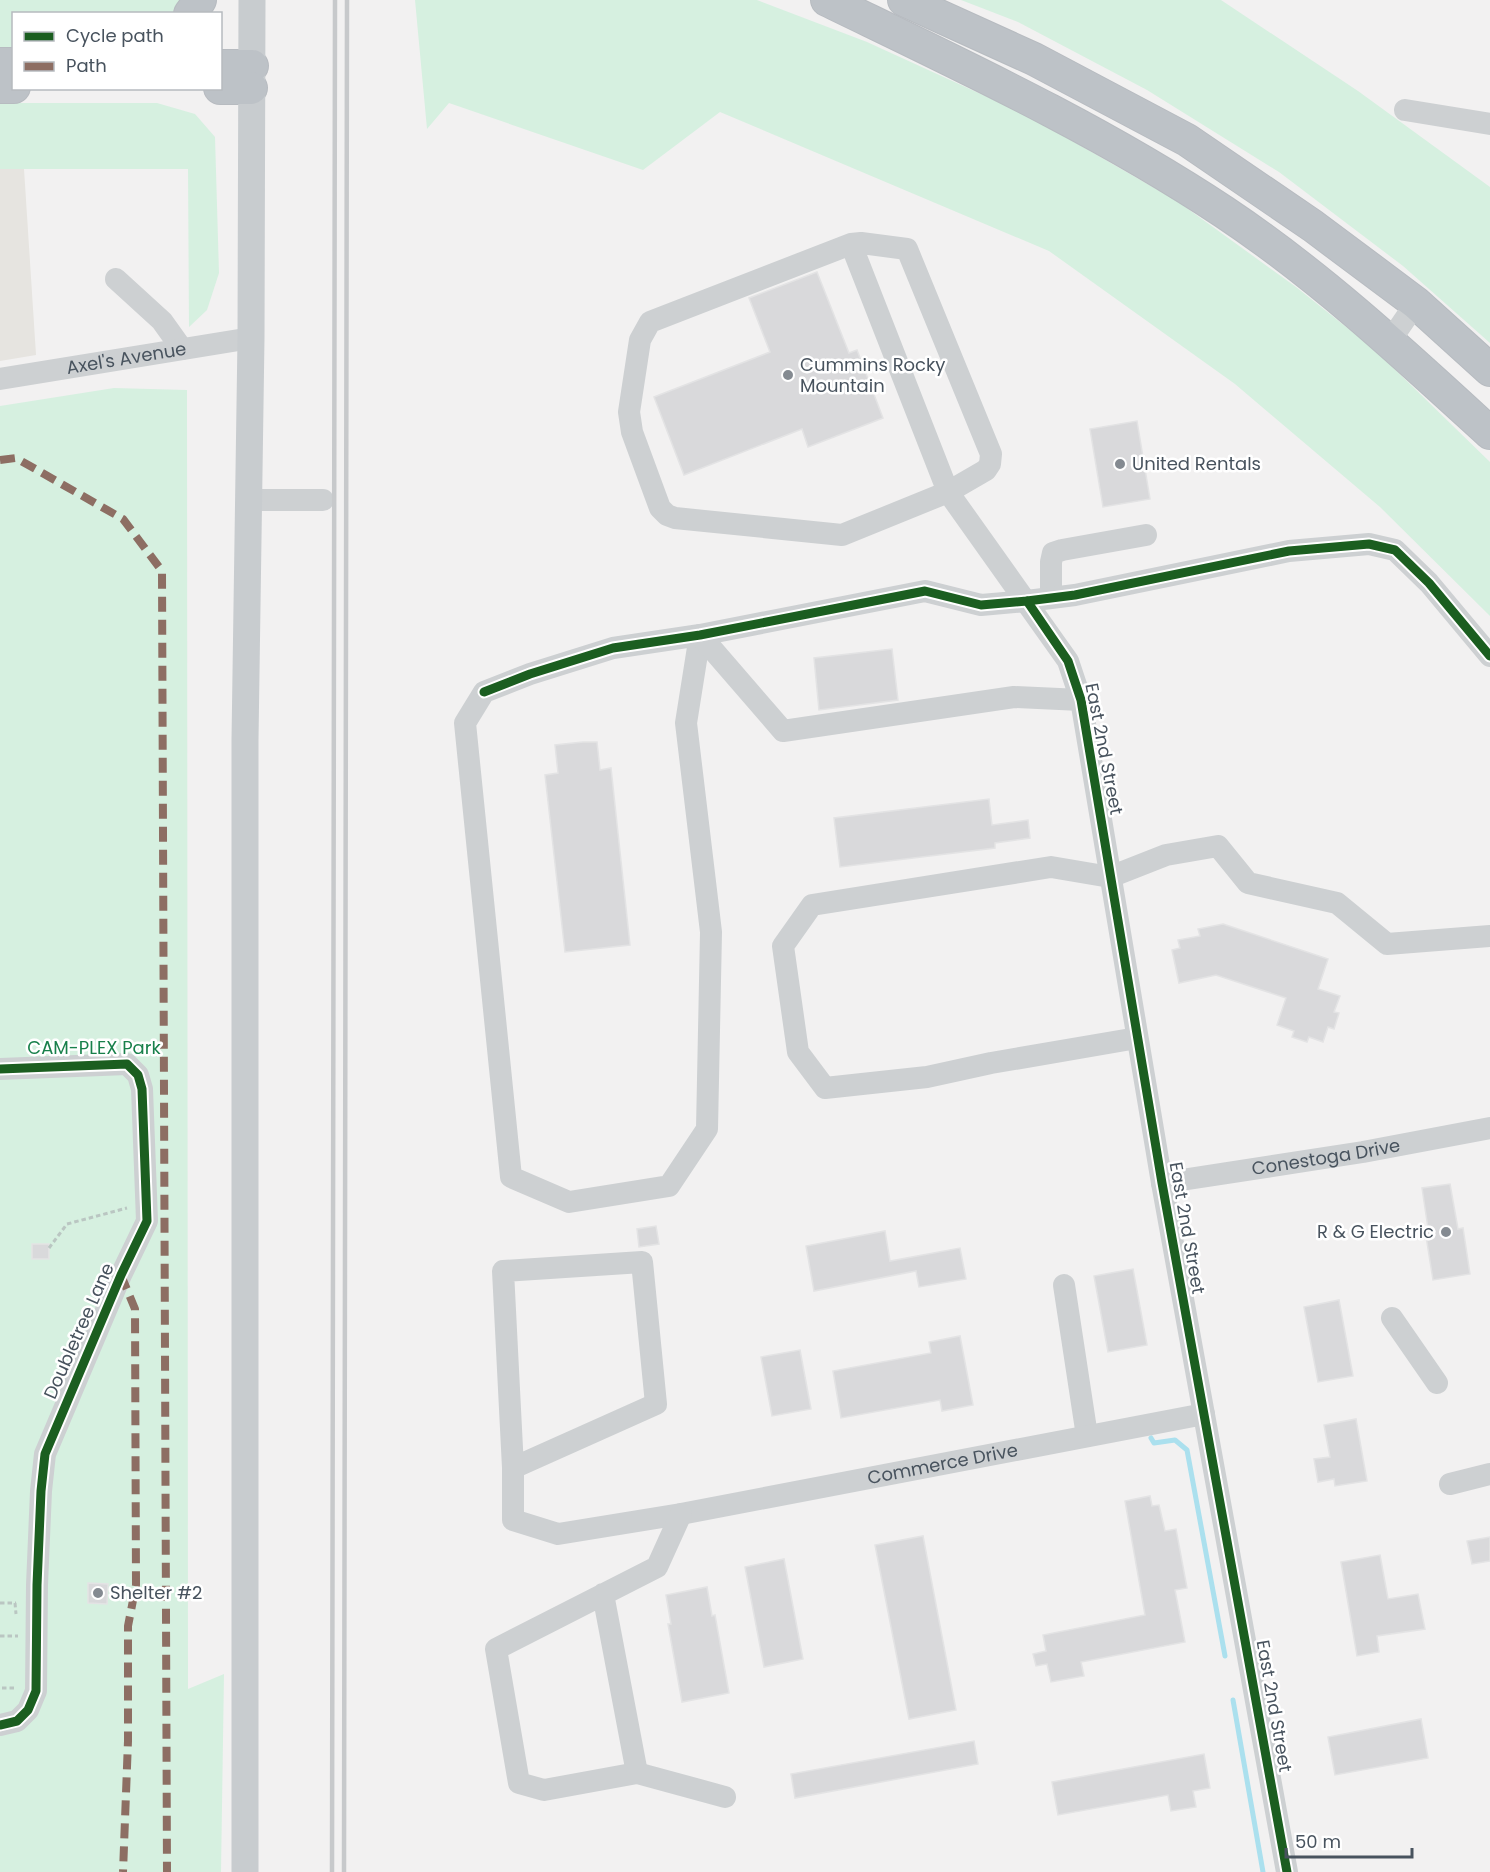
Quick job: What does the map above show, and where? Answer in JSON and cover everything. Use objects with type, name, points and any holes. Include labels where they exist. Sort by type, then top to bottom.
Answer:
[{"type":"highway","points":[[828,0],[1025,96],[1128,152],[1225,213],[1301,268],[1390,341],[1490,433]]},
{"type":"highway","points":[[904,0],[1034,59],[1186,140],[1313,225],[1416,303],[1490,370]]},
{"type":"highway","points":[[222,67],[252,77]]},
{"type":"highway","points":[[222,87],[252,77]]},
{"type":"main road","points":[[245,1872],[245,740],[252,0]]},
{"type":"street","points":[[1405,110],[1490,124]]},
{"type":"street","points":[[861,243],[907,249],[991,454],[990,464],[986,470],[948,492],[842,535],[675,518],[667,515],[660,508],[632,432],[629,412],[640,340],[650,322],[851,244],[861,243]]},
{"type":"street","name":"East 2nd Street","points":[[851,244],[948,492],[1068,661],[1081,700],[1162,1183],[1287,1872]]},
{"type":"street","points":[[116,279],[162,321],[182,349]]},
{"type":"street","points":[[1390,341],[1416,303]]},
{"type":"street","name":"Axel's Avenue","points":[[0,379],[250,338]]},
{"type":"street","points":[[248,500],[323,500]]},
{"type":"street","points":[[1052,597],[1053,553],[1146,535]]},
{"type":"street","points":[[700,635],[686,723],[711,932],[707,1129],[669,1186],[569,1202],[511,1177],[465,723],[484,692],[530,674],[613,648],[700,635],[925,591],[981,605],[1075,596],[1289,551],[1369,544],[1395,550],[1430,583],[1490,656]]},
{"type":"street","points":[[700,635],[783,731],[1014,697],[1081,700]]},
{"type":"street","points":[[1137,1038],[991,1063],[927,1077],[825,1088],[798,1052],[783,946],[812,905],[1052,867],[1110,877],[1166,855],[1218,846],[1248,883],[1337,903],[1387,944],[1490,936]]},
{"type":"street","name":"Doubletree Lane","points":[[0,1069],[127,1064],[138,1075],[142,1089],[147,1221],[121,1275],[45,1454],[37,1585],[36,1691],[28,1710],[17,1721],[0,1725]]},
{"type":"street","name":"Conestoga Drive","points":[[1162,1183],[1363,1152],[1490,1128]]},
{"type":"street","points":[[642,1262],[656,1404],[513,1468],[503,1271],[642,1262]]},
{"type":"street","points":[[1064,1285],[1087,1436]]},
{"type":"street","points":[[1392,1318],[1437,1383]]},
{"type":"street","name":"Commerce Drive","points":[[513,1468],[513,1520],[558,1534],[681,1514],[1204,1414]]},
{"type":"street","points":[[1449,1484],[1490,1474]]},
{"type":"street","points":[[681,1514],[657,1567],[496,1649],[519,1783],[544,1790],[637,1773],[725,1797]]},
{"type":"street","points":[[603,1594],[637,1773]]},
{"type":"path","points":[[49,1248],[68,1224],[146,1202]]},
{"type":"path","points":[[0,1636],[18,1636]]},
{"type":"shaded area","points":[[0,169],[24,169],[36,355],[0,361]]},
{"type":"green space","points":[[0,0],[187,0],[175,12],[12,12],[12,50],[0,50]]},
{"type":"green space","points":[[415,0],[757,0],[867,42],[1029,116],[1177,201],[1296,287],[1375,350],[1490,462],[1490,616],[1380,507],[1235,384],[1049,251],[720,112],[643,170],[449,103],[427,129]]},
{"type":"green space","points":[[961,0],[1221,0],[1358,91],[1490,187],[1490,343],[1403,266],[1279,172],[1147,90],[1018,22]]},
{"type":"green space","points":[[0,103],[157,103],[195,114],[215,137],[219,273],[207,310],[189,327],[188,169],[0,169]]},
{"type":"green space","name":"CAM-PLEX Park","points":[[114,388],[187,390],[188,1689],[224,1674],[221,1872],[0,1872],[0,406]]},
{"type":"building","name":"Cummins Rocky Mountain","points":[[817,272],[849,353],[857,350],[883,418],[808,447],[802,429],[684,475],[654,397],[770,352],[749,298]]},
{"type":"building","name":"United Rentals","points":[[1137,421],[1150,499],[1103,507],[1090,429]]},
{"type":"building","points":[[892,649],[898,700],[819,710],[814,658]]},
{"type":"building","points":[[597,742],[600,770],[611,768],[630,945],[565,952],[545,775],[558,773],[555,745]]},
{"type":"building","points":[[989,799],[992,825],[1028,820],[1030,838],[995,843],[995,848],[840,867],[834,818]]},
{"type":"building","points":[[1223,924],[1328,959],[1318,989],[1340,996],[1334,1012],[1339,1013],[1334,1029],[1328,1027],[1323,1042],[1309,1037],[1307,1042],[1292,1037],[1294,1031],[1277,1025],[1286,998],[1216,975],[1179,983],[1172,950],[1180,948],[1178,940],[1200,936],[1198,929]]},
{"type":"building","name":"R & G Electric","points":[[1450,1184],[1458,1229],[1463,1228],[1470,1274],[1433,1280],[1422,1188]]},
{"type":"building","points":[[656,1226],[659,1244],[639,1247],[637,1229]]},
{"type":"building","points":[[885,1231],[890,1261],[960,1248],[966,1279],[919,1287],[916,1271],[814,1291],[806,1246]]},
{"type":"building","points":[[32,1244],[49,1244],[49,1259],[32,1259]]},
{"type":"building","points":[[1133,1269],[1147,1345],[1108,1352],[1094,1276]]},
{"type":"building","points":[[1339,1300],[1353,1376],[1318,1382],[1304,1307]]},
{"type":"building","points":[[960,1336],[973,1405],[942,1411],[940,1400],[841,1418],[833,1371],[931,1353],[929,1342]]},
{"type":"building","points":[[800,1350],[811,1409],[772,1416],[761,1357]]},
{"type":"building","points":[[1356,1419],[1367,1481],[1335,1486],[1334,1479],[1318,1482],[1314,1459],[1330,1457],[1324,1425]]},
{"type":"building","points":[[1150,1496],[1152,1506],[1159,1505],[1165,1531],[1176,1529],[1187,1588],[1175,1590],[1185,1642],[1081,1662],[1084,1676],[1051,1682],[1047,1664],[1036,1666],[1033,1654],[1046,1651],[1043,1635],[1145,1615],[1125,1501]]},
{"type":"building","points":[[923,1536],[956,1710],[909,1719],[875,1545]]},
{"type":"building","points":[[1490,1537],[1490,1561],[1472,1564],[1467,1541]]},
{"type":"building","points":[[1380,1555],[1388,1599],[1418,1594],[1425,1629],[1377,1636],[1379,1652],[1357,1656],[1341,1562]]},
{"type":"building","points":[[784,1559],[803,1659],[764,1667],[745,1567]]},
{"type":"building","name":"Shelter #2","points":[[88,1583],[108,1584],[107,1604],[88,1603]]},
{"type":"building","points":[[707,1587],[712,1616],[715,1615],[729,1693],[682,1702],[668,1624],[671,1624],[666,1595]]},
{"type":"building","points":[[1421,1719],[1428,1758],[1335,1775],[1328,1737]]},
{"type":"building","points":[[974,1741],[978,1764],[795,1798],[791,1774]]},
{"type":"building","points":[[1204,1754],[1210,1788],[1193,1791],[1196,1807],[1171,1811],[1168,1795],[1058,1815],[1052,1782]]},
{"type":"waterway","points":[[1151,1438],[1154,1443],[1175,1440],[1187,1450],[1225,1656]]},
{"type":"waterway","points":[[1233,1700],[1263,1872]]},
{"type":"railway","points":[[332,1872],[335,0]]},
{"type":"railway","points":[[344,1872],[347,0]]},
{"type":"marked path","points":[[0,460],[16,458],[123,519],[162,571],[167,1872]]},
{"type":"marked path","points":[[121,1275],[135,1309],[136,1585],[128,1626],[128,1741],[123,1872]]},
{"type":"cycle path","points":[[484,692],[530,674],[613,648],[700,635],[925,591],[981,605],[1027,601],[1075,595],[1289,551],[1369,544],[1395,550],[1429,583],[1490,656]]},
{"type":"cycle path","points":[[1027,601],[1068,661],[1081,700],[1162,1183],[1287,1872]]},
{"type":"cycle path","points":[[0,1069],[127,1064],[138,1075],[142,1089],[147,1221],[121,1275],[45,1454],[37,1585],[36,1691],[28,1710],[17,1721],[0,1725]]},
{"type":"place","name":"Cummins Rocky Mountain","points":[[788,375]]},
{"type":"place","name":"United Rentals","points":[[1120,464]]},
{"type":"place","name":"R & G Electric","points":[[1446,1232]]},
{"type":"place","name":"Shelter #2","points":[[98,1593]]}]
